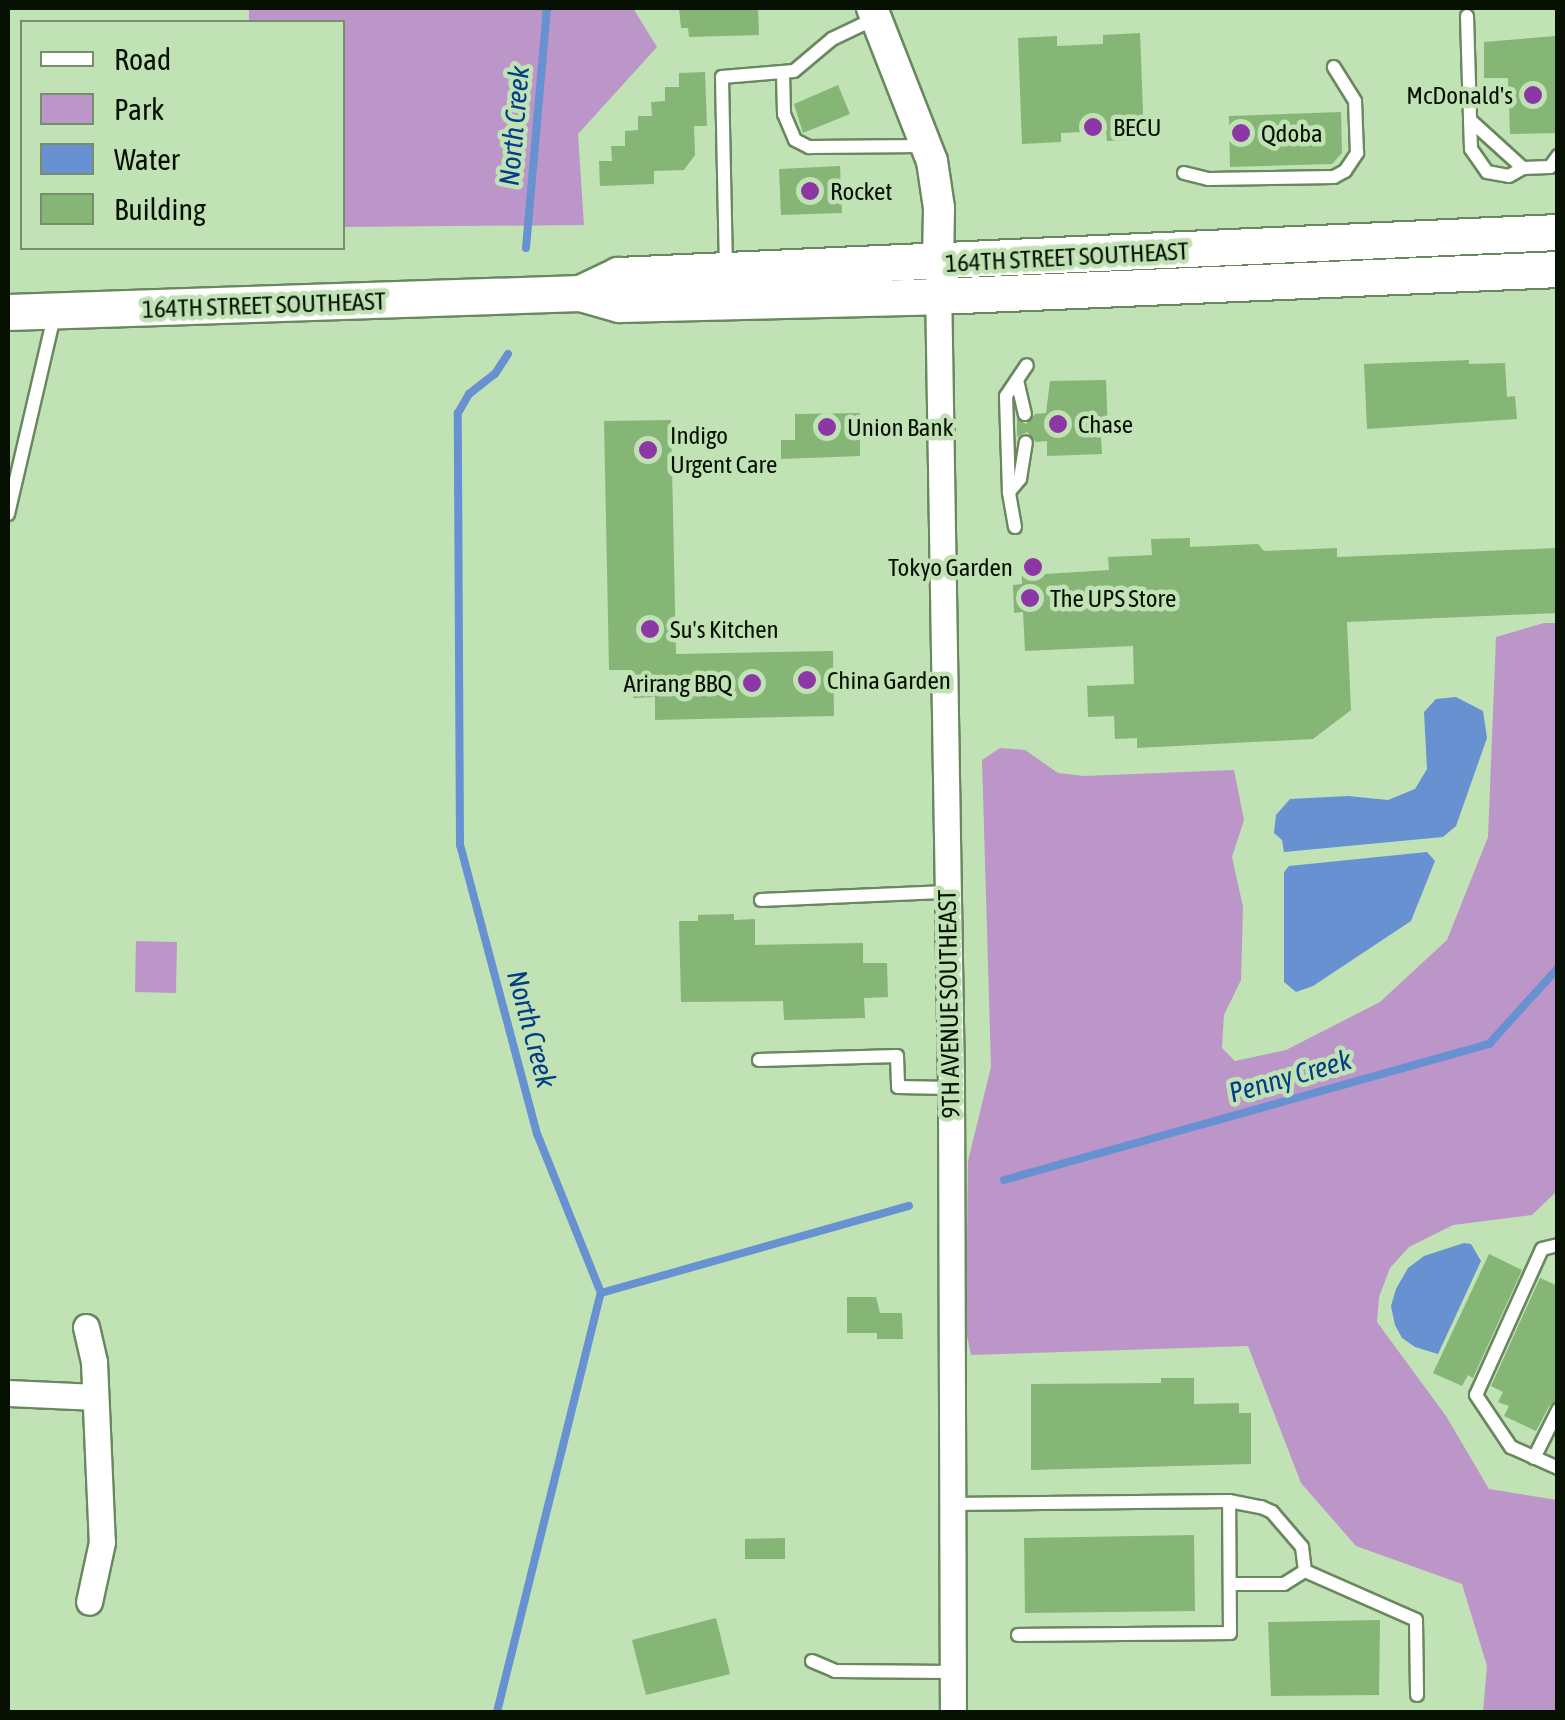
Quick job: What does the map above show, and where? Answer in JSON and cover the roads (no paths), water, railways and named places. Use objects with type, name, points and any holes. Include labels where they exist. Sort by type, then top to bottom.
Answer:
[{"type":"main road","name":"164TH STREET SOUTHEAST","points":[[8,312],[580,293],[619,304],[1558,232]]},
{"type":"main road","name":"164TH STREET SOUTHEAST","points":[[580,293],[618,275],[726,271],[938,280],[1558,269]]},
{"type":"street","points":[[874,13],[926,146],[940,208],[938,280]]},
{"type":"street","name":"9TH AVENUE SOUTHEAST","points":[[938,280],[951,1088],[953,1712]]},
{"type":"street","points":[[86,1327],[95,1397],[102,1542],[89,1602]]},
{"type":"street","points":[[8,1392],[95,1397]]},
{"type":"lane","points":[[726,271],[722,77],[794,71],[832,39],[874,13]]},
{"type":"lane","points":[[1467,16],[1471,149],[1487,172],[1509,176],[1524,168],[1550,167],[1558,156]]},
{"type":"lane","points":[[1184,173],[1208,179],[1334,177],[1345,171],[1357,153],[1355,101],[1334,67]]},
{"type":"lane","points":[[784,72],[784,114],[795,140],[809,148],[926,146]]},
{"type":"lane","points":[[1470,120],[1524,168]]},
{"type":"lane","points":[[8,514],[55,311]]},
{"type":"lane","points":[[1015,527],[1009,492],[1006,396],[1027,364]]},
{"type":"lane","points":[[1017,380],[1025,414]]},
{"type":"lane","points":[[1009,492],[1020,479],[1026,442]]},
{"type":"lane","points":[[761,900],[947,892]]},
{"type":"lane","points":[[759,1060],[897,1056],[898,1087],[951,1088]]},
{"type":"lane","points":[[1558,1245],[1542,1250],[1476,1395],[1511,1447],[1558,1468]]},
{"type":"lane","points":[[1534,1458],[1558,1410]]},
{"type":"lane","points":[[951,1504],[1229,1501],[1272,1512],[1302,1547],[1306,1570]]},
{"type":"lane","points":[[1018,1635],[1230,1633],[1229,1501]]},
{"type":"lane","points":[[1230,1584],[1284,1584],[1306,1570]]},
{"type":"lane","points":[[1306,1570],[1416,1620],[1417,1695]]},
{"type":"lane","points":[[812,1661],[835,1670],[952,1672]]},
{"type":"water","points":[[1456,697],[1483,711],[1487,738],[1456,826],[1443,837],[1284,852],[1282,840],[1274,833],[1276,815],[1290,799],[1348,796],[1388,800],[1415,789],[1427,769],[1424,712],[1436,699]]},
{"type":"water","points":[[1427,852],[1435,861],[1411,921],[1313,986],[1296,992],[1284,982],[1284,872],[1289,866]]},
{"type":"water","points":[[1471,1244],[1481,1261],[1438,1354],[1415,1347],[1402,1338],[1395,1325],[1391,1306],[1396,1289],[1408,1268],[1424,1256]]},
{"type":"waterway","name":"North Creek","points":[[526,248],[547,8]]},
{"type":"waterway","name":"North Creek","points":[[497,1712],[601,1293],[537,1134],[460,845],[458,413],[469,394],[495,374],[508,354]]},
{"type":"waterway","name":"Penny Creek","points":[[1004,1180],[1489,1044],[1558,968]]},
{"type":"waterway","name":"Penny Creek","points":[[601,1293],[909,1206]]},
{"type":"place","name":"McDonald's","points":[[1533,95]]},
{"type":"place","name":"BECU","points":[[1093,127]]},
{"type":"place","name":"Qdoba","points":[[1241,133]]},
{"type":"place","name":"Rocket","points":[[810,191]]},
{"type":"place","name":"Chase","points":[[1058,424]]},
{"type":"place","name":"Union Bank","points":[[827,427]]},
{"type":"place","name":"Indigo Urgent Care","points":[[648,450]]},
{"type":"place","name":"Tokyo Garden","points":[[1033,567]]},
{"type":"place","name":"The UPS Store","points":[[1030,598]]},
{"type":"place","name":"Su's Kitchen","points":[[650,629]]},
{"type":"place","name":"China Garden","points":[[807,680]]},
{"type":"place","name":"Arirang BBQ","points":[[752,683]]}]
